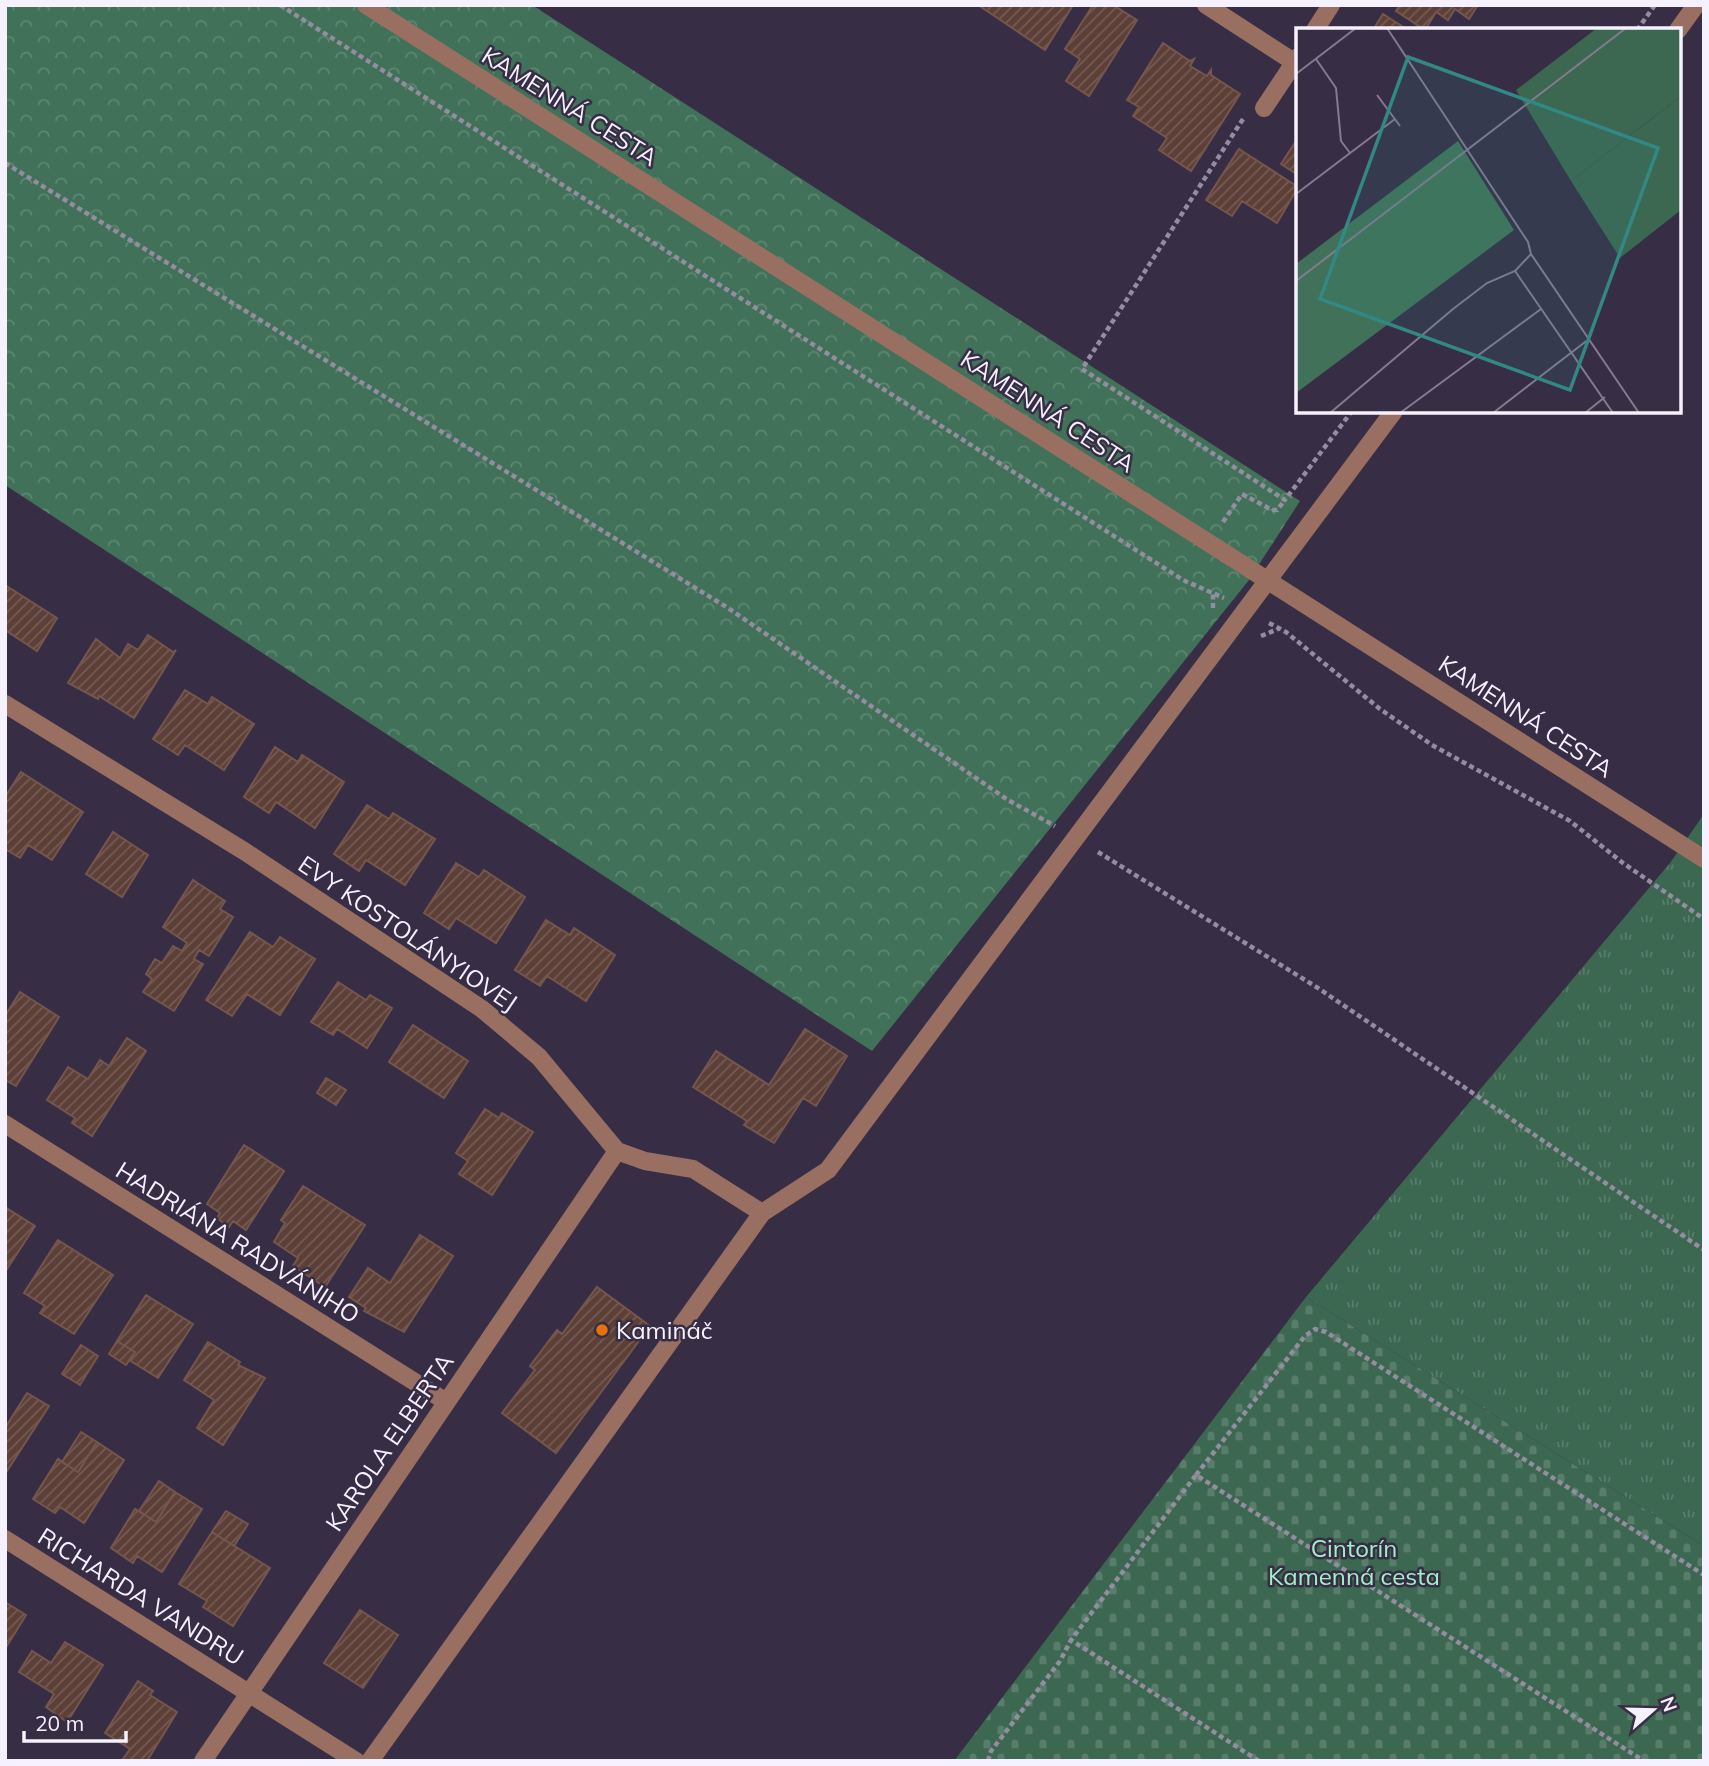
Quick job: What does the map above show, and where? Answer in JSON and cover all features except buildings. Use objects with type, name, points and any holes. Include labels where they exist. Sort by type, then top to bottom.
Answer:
[{"type":"street","name":"KAMENNÁ CESTA","points":[[366,5],[1704,859]]},
{"type":"street","points":[[1206,5],[1296,59],[1264,108]]},
{"type":"street","points":[[1316,28],[1331,5]]},
{"type":"street","points":[[1679,28],[1696,5]]},
{"type":"street","points":[[370,1761],[762,1213],[828,1170],[1393,413]]},
{"type":"street","name":"EVY KOSTOLÁNYIOVEJ","points":[[5,704],[244,851],[482,1009],[539,1057],[617,1151]]},
{"type":"street","name":"HADRIÁNA RADVÁNIHO","points":[[5,1124],[445,1402]]},
{"type":"street","points":[[617,1151],[645,1161],[693,1169],[762,1213]]},
{"type":"street","name":"KAROLA ELBERTA","points":[[203,1761],[617,1151]]},
{"type":"street","name":"RICHARDA VANDRU","points":[[5,1539],[356,1761]]},
{"type":"path","points":[[280,5],[1171,573],[1213,592],[1213,608]]},
{"type":"path","points":[[1638,28],[1655,5]]},
{"type":"path","points":[[1264,108],[1249,110],[1082,369],[1285,500]]},
{"type":"path","points":[[5,163],[728,608],[1008,800],[1076,838],[1318,988],[1704,1250]]},
{"type":"path","points":[[1217,531],[1242,494],[1272,510],[1285,500],[1350,413]]},
{"type":"path","points":[[1258,640],[1278,628],[1380,709],[1443,751],[1570,821],[1623,863],[1704,919]]},
{"type":"path","points":[[988,1761],[991,1751],[1060,1661],[1071,1640],[1305,1336],[1315,1329],[1326,1332],[1704,1575]]},
{"type":"path","points":[[1196,1475],[1644,1761]]},
{"type":"path","points":[[1071,1640],[1259,1761]]},
{"type":"green space","points":[[5,5],[532,5],[1300,501],[1249,580],[872,1051],[5,485]]},
{"type":"green space","points":[[1704,814],[1704,1546],[1306,1297],[1670,863]]},
{"type":"green space","name":"Cintorín Kamenná cesta","points":[[1306,1297],[1704,1546],[1704,1761],[954,1761]]},
{"type":"place","name":"Kamináč","points":[[602,1330]]}]
